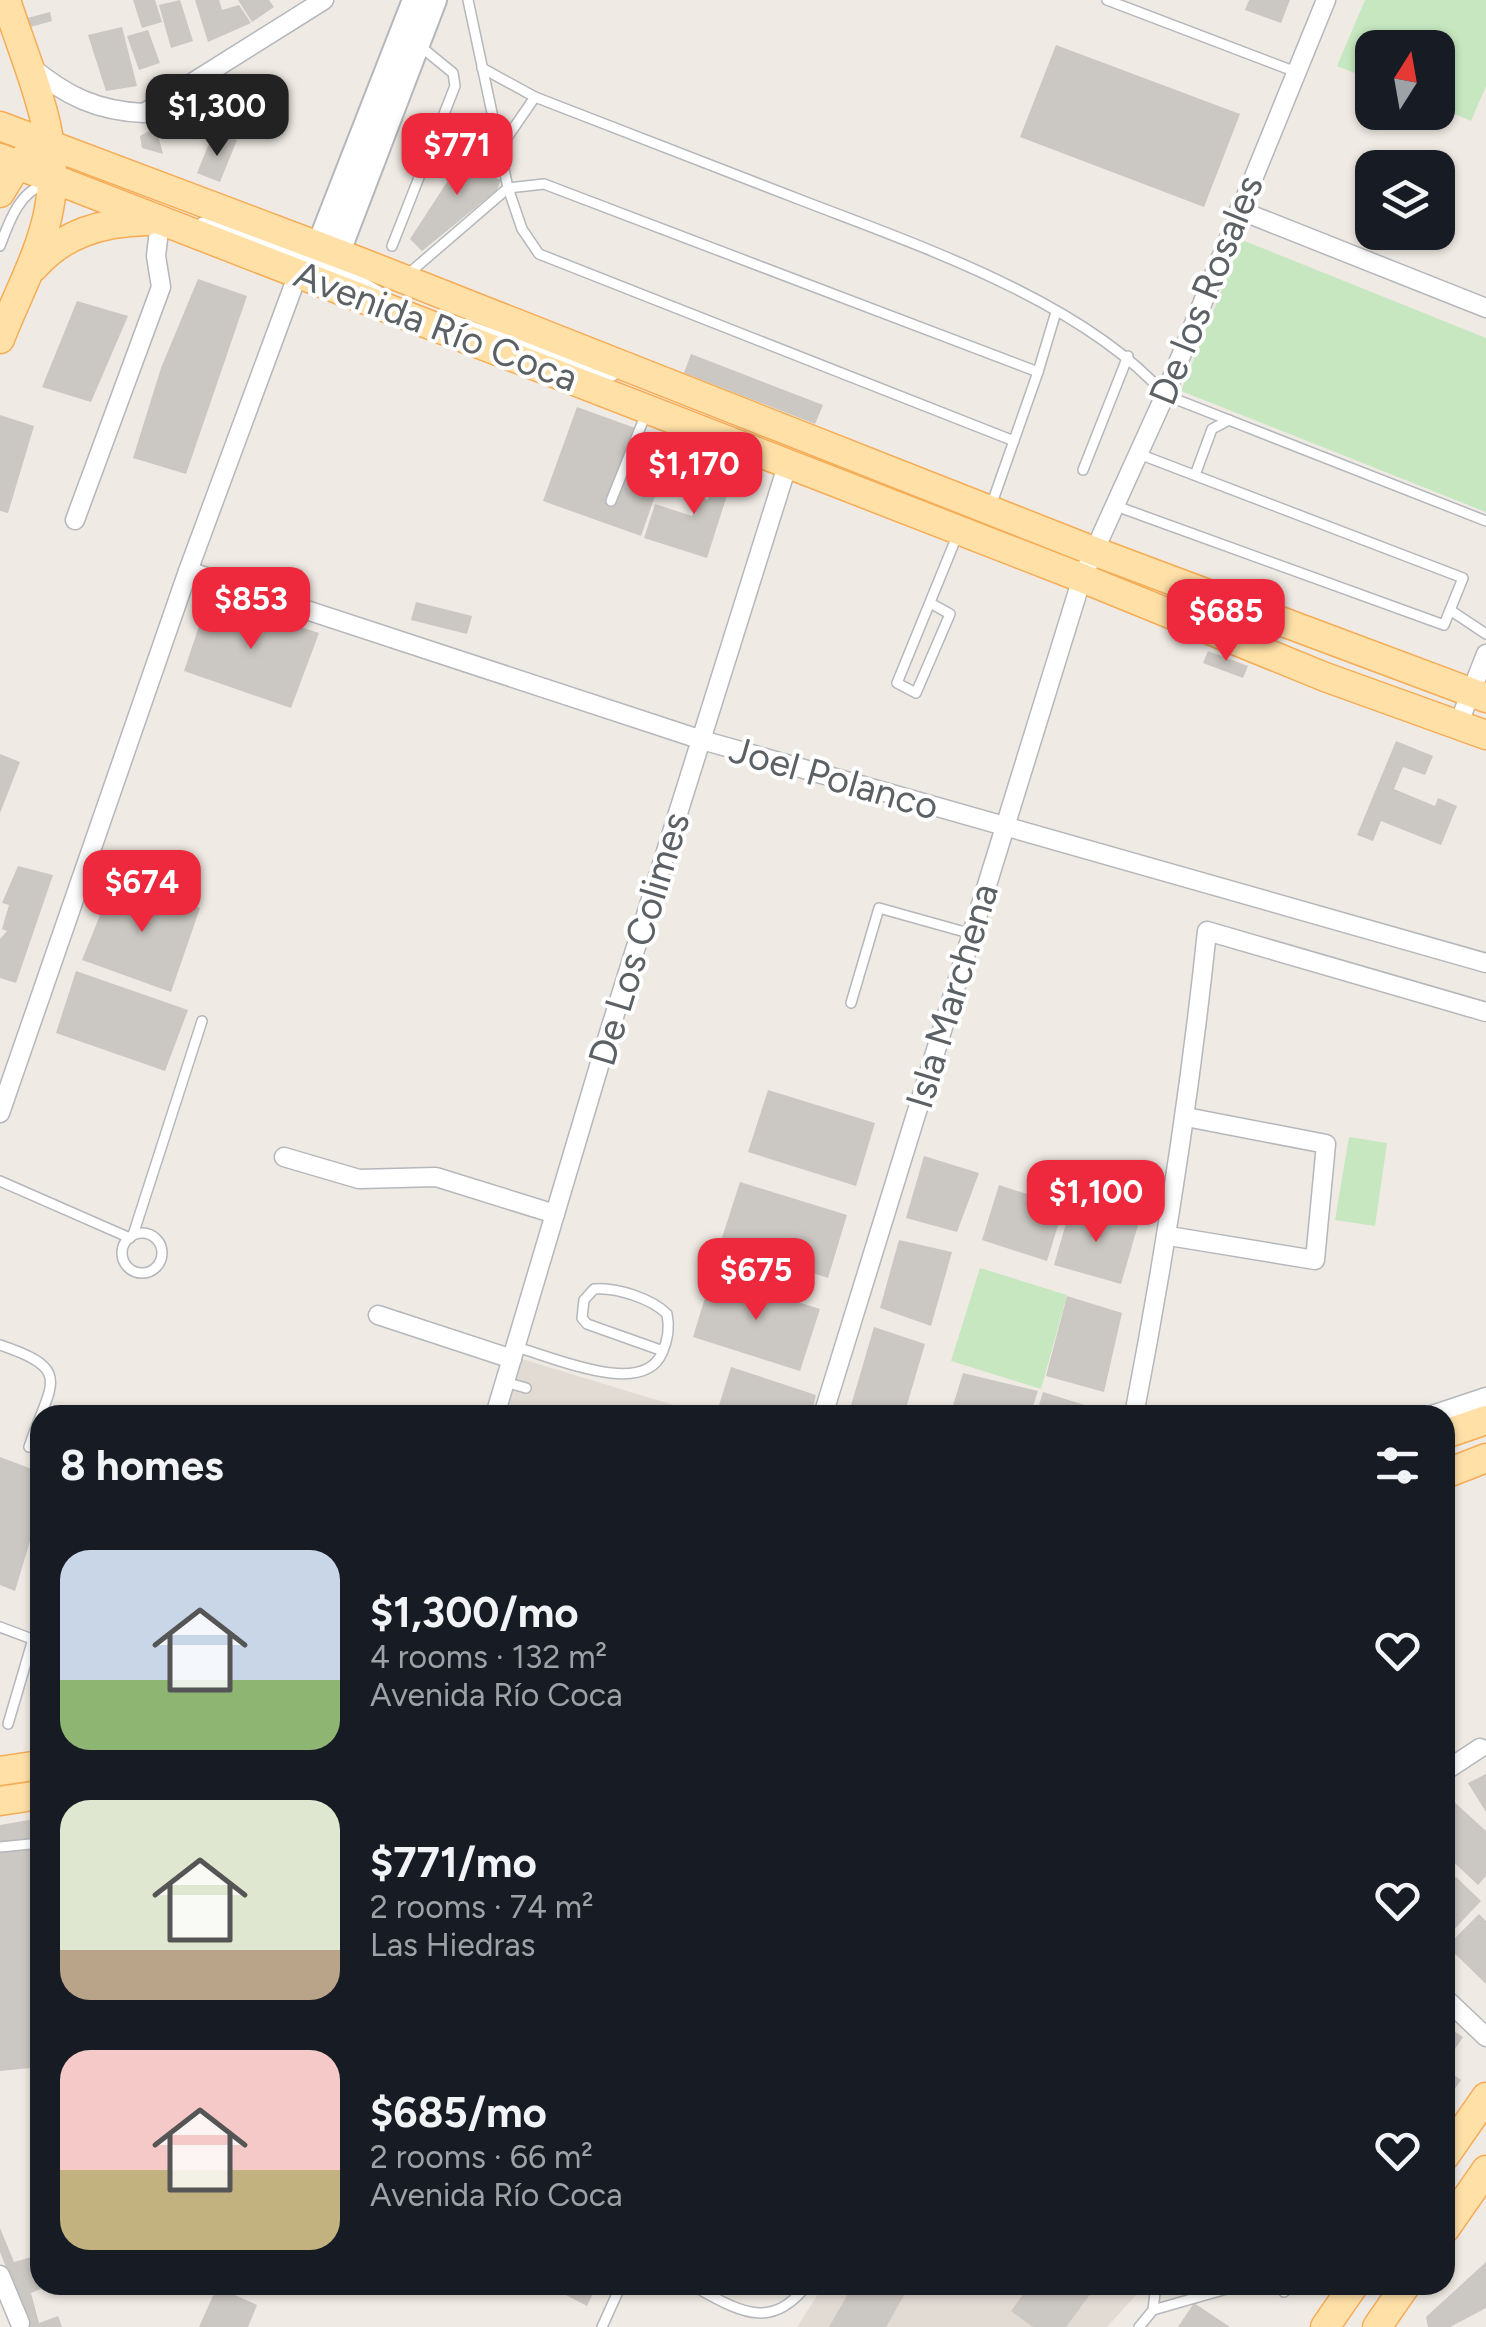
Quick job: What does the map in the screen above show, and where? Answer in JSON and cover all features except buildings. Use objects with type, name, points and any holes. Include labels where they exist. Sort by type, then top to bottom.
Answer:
[{"type":"main road","points":[[0,339],[49,212],[53,181],[51,147],[6,0]]},
{"type":"main road","name":"Avenida Río Coca","points":[[0,126],[402,278],[1096,552],[1479,695]]},
{"type":"main road","points":[[0,194],[8,161],[51,147]]},
{"type":"main road","name":"Avenida Río Coca","points":[[8,161],[53,181],[164,218],[1325,677],[1486,735]]},
{"type":"main road","points":[[23,280],[61,242],[89,228],[164,218]]},
{"type":"main road","points":[[1455,1431],[1486,1420]]},
{"type":"main road","points":[[1455,1470],[1486,1458]]},
{"type":"main road","points":[[0,1770],[30,1766]]},
{"type":"main road","points":[[0,1801],[30,1796]]},
{"type":"main road","points":[[1455,2142],[1486,2097]]},
{"type":"main road","points":[[1455,2215],[1486,2170]]},
{"type":"main road","points":[[1325,2327],[1347,2295]]},
{"type":"main road","points":[[1381,2324],[1400,2295]]},
{"type":"street","points":[[26,62],[60,91],[81,102],[119,112],[144,113],[324,0]]},
{"type":"street","points":[[328,250],[414,0]]},
{"type":"street","points":[[328,250],[435,0]]},
{"type":"street","name":"De los Rosales","points":[[1082,578],[1164,395],[1326,0]]},
{"type":"street","points":[[1238,210],[1486,308]]},
{"type":"street","points":[[75,520],[161,288],[156,256],[164,218]]},
{"type":"street","points":[[0,1113],[188,572],[299,272]]},
{"type":"street","name":"De Los Colimes","points":[[498,1405],[788,463]]},
{"type":"street","name":"Joel Polanco","points":[[188,572],[702,740],[1486,964]]},
{"type":"street","name":"Isla Marchena","points":[[826,1405],[1082,578]]},
{"type":"street","points":[[1458,725],[1479,695],[1486,654]]},
{"type":"street","points":[[1136,1405],[1169,1236],[1207,931],[1486,1012]]},
{"type":"street","points":[[1169,1236],[1315,1260],[1326,1144],[1186,1117]]},
{"type":"street","points":[[284,1157],[359,1179],[436,1177],[555,1214]]},
{"type":"street","points":[[378,1315],[514,1353]]},
{"type":"street","points":[[1455,1407],[1486,1397]]},
{"type":"street","points":[[1455,1764],[1480,1748]]},
{"type":"street","points":[[1455,2008],[1486,2037]]},
{"type":"street","points":[[0,2275],[20,2322]]},
{"type":"lane","points":[[468,0],[502,145],[508,188],[522,229],[539,254],[1014,441]]},
{"type":"lane","points":[[1107,0],[1296,72]]},
{"type":"lane","points":[[392,246],[454,86],[453,73],[418,44]]},
{"type":"lane","points":[[482,68],[536,97],[930,250],[1056,312],[1128,356],[1164,395],[1486,521]]},
{"type":"lane","points":[[502,145],[536,97]]},
{"type":"lane","points":[[0,246],[13,214],[32,188],[53,181]]},
{"type":"lane","points":[[360,280],[402,278],[508,188],[544,184],[1038,372]]},
{"type":"lane","points":[[193,219],[360,280],[384,295],[736,420],[970,510],[990,508],[1056,312]]},
{"type":"lane","points":[[1083,470],[1128,356]]},
{"type":"lane","points":[[612,502],[648,409]]},
{"type":"lane","points":[[1196,475],[1212,429],[1229,420]]},
{"type":"lane","points":[[1116,506],[1444,625],[1463,578],[1138,454]]},
{"type":"lane","points":[[932,604],[950,616],[916,693],[897,683],[959,530]]},
{"type":"lane","points":[[1450,610],[1486,634]]},
{"type":"lane","points":[[852,1003],[879,908],[972,934]]},
{"type":"lane","points":[[0,1182],[131,1236],[145,1233],[156,1238],[162,1250],[160,1262],[151,1271],[138,1273],[127,1267],[122,1256],[131,1236],[202,1021]]},
{"type":"lane","points":[[514,1353],[632,1376],[654,1367],[663,1351],[670,1324],[663,1310],[603,1288],[588,1293],[582,1310],[587,1324],[663,1351]]},
{"type":"lane","points":[[0,1345],[38,1358],[48,1366],[51,1379],[43,1405]]},
{"type":"lane","points":[[505,1382],[526,1388]]},
{"type":"lane","points":[[0,1627],[30,1638]]},
{"type":"lane","points":[[8,1724],[30,1658]]},
{"type":"lane","points":[[0,1846],[30,1844]]},
{"type":"lane","points":[[602,2327],[616,2295]]},
{"type":"lane","points":[[708,2295],[758,2322],[779,2320],[795,2307],[802,2295]]},
{"type":"lane","points":[[1138,2327],[1152,2310],[1154,2295]]},
{"type":"lane","points":[[1152,2310],[1205,2295]]},
{"type":"shaded area","points":[[522,1359],[673,1405],[508,1405]]},
{"type":"shaded area","points":[[818,2295],[1136,2295],[1107,2327],[797,2327]]},
{"type":"green space","points":[[1365,0],[1486,0],[1486,86],[1471,121],[1455,114],[1455,30],[1355,30],[1355,73],[1337,66]]},
{"type":"green space","points":[[1242,240],[1486,338],[1486,512],[1181,391]]},
{"type":"green space","points":[[1349,1137],[1387,1143],[1375,1226],[1335,1220]]},
{"type":"green space","points":[[980,1268],[1067,1295],[1041,1389],[951,1361]]}]
